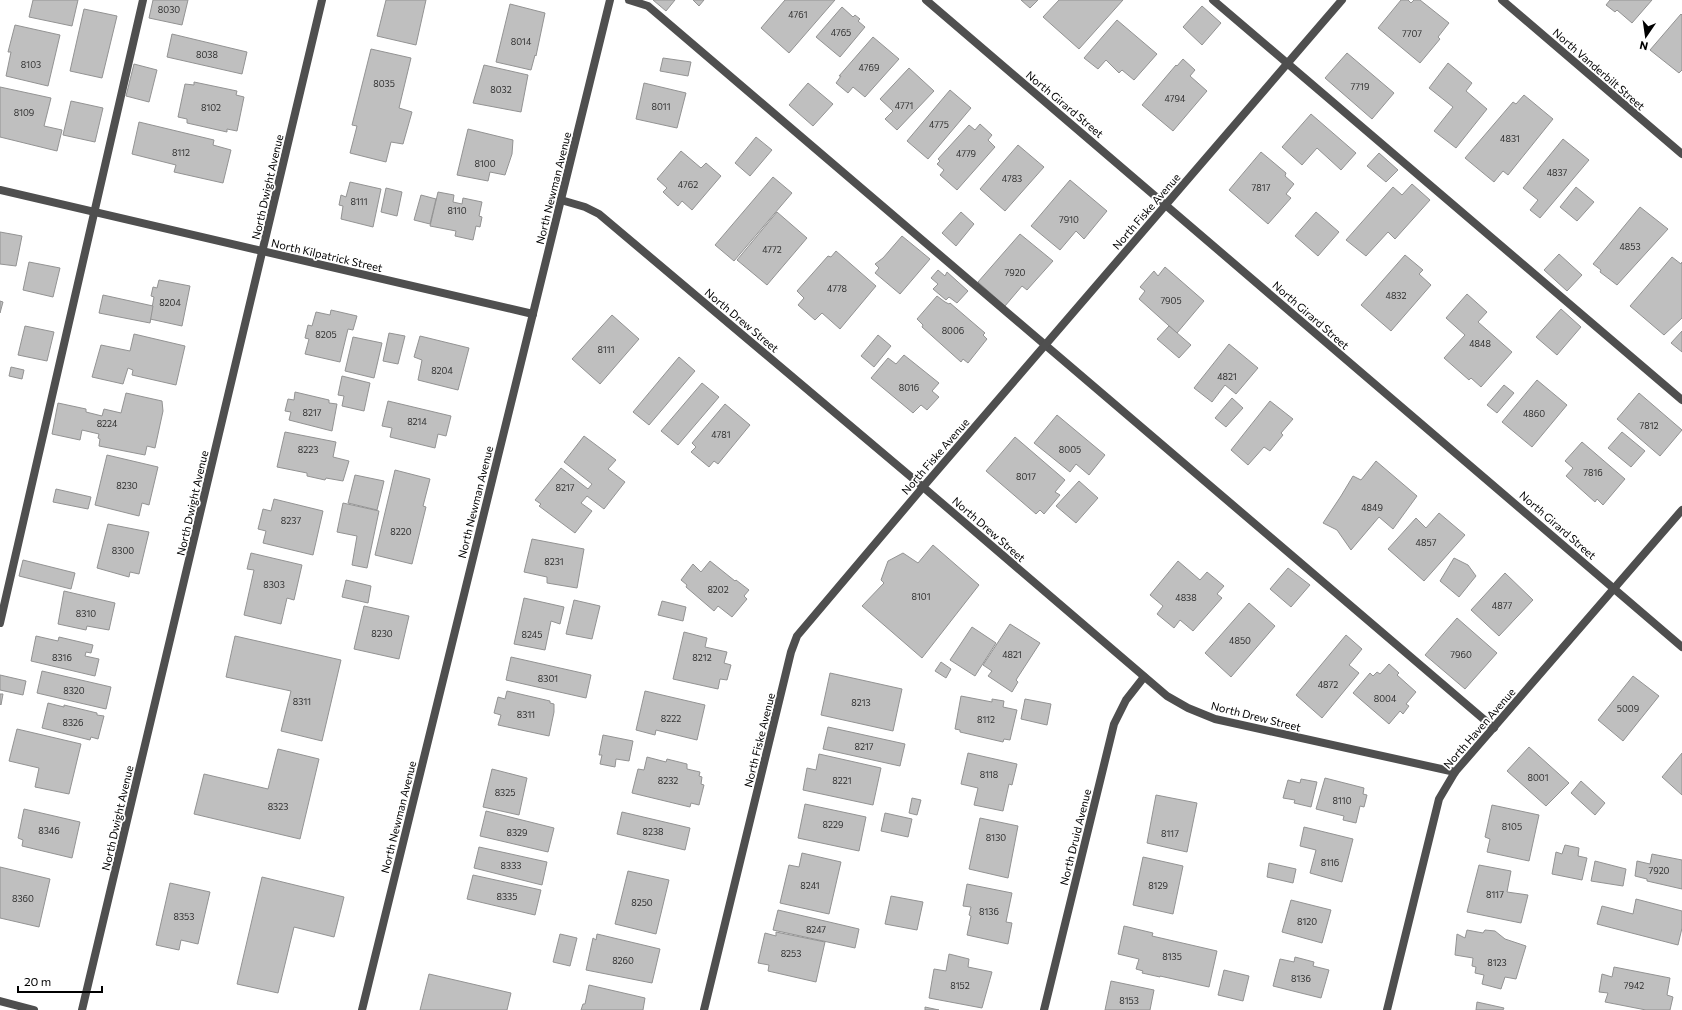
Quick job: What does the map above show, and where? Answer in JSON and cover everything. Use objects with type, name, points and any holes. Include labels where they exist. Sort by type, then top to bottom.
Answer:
[{"type":"street","points":[[0,623],[142,0]]},
{"type":"street","name":"North Dwight Avenue","points":[[82,1010],[322,0]]},
{"type":"street","name":"North Newman Avenue","points":[[362,1010],[610,0]]},
{"type":"street","points":[[629,0],[648,6],[1494,728]]},
{"type":"street","name":"North Girard Street","points":[[926,0],[1682,647]]},
{"type":"street","points":[[1213,0],[1682,400]]},
{"type":"street","name":"North Fiske Avenue","points":[[704,1010],[789,660],[797,636],[923,487],[1342,0]]},
{"type":"street","name":"North Vanderbilt Street","points":[[1502,0],[1682,154]]},
{"type":"street","name":"North Kilpatrick Street","points":[[0,190],[533,314]]},
{"type":"street","name":"North Drew Street","points":[[561,200],[585,207],[599,214],[923,487],[1167,696],[1183,705],[1215,719],[1455,772]]},
{"type":"street","name":"North Haven Avenue","points":[[1387,1010],[1439,799],[1455,772],[1682,510]]},
{"type":"street","name":"North Druid Avenue","points":[[1044,1010],[1114,724],[1126,700],[1144,677]]},
{"type":"street","points":[[0,1001],[34,1010]]},
{"type":"building","points":[[33,0],[78,0],[72,26],[29,17]]},
{"type":"building","points":[[153,0],[188,0],[182,25],[149,18]]},
{"type":"building","points":[[386,0],[426,0],[416,45],[377,36]]},
{"type":"building","points":[[653,0],[675,0],[666,11]]},
{"type":"building","points":[[693,0],[704,0],[699,6]]},
{"type":"building","points":[[785,0],[835,0],[789,53],[761,28]]},
{"type":"building","points":[[1021,0],[1038,0],[1030,8]]},
{"type":"building","points":[[1059,0],[1123,0],[1079,49],[1043,17]]},
{"type":"building","points":[[1401,0],[1408,0],[1411,3],[1414,0],[1420,0],[1449,23],[1438,37],[1440,39],[1420,63],[1378,28]]},
{"type":"building","points":[[1610,0],[1652,0],[1632,23],[1617,10],[1615,12],[1606,5]]},
{"type":"building","points":[[510,4],[545,13],[536,56],[535,55],[531,70],[496,62]]},
{"type":"building","points":[[1202,6],[1221,23],[1202,45],[1183,27]]},
{"type":"building","points":[[842,7],[853,17],[855,15],[860,19],[858,21],[865,27],[840,57],[816,37]]},
{"type":"building","points":[[84,9],[117,16],[102,78],[70,71]]},
{"type":"building","points":[[1681,14],[1682,70],[1679,73],[1650,50]]},
{"type":"building","points":[[1117,20],[1157,54],[1134,80],[1122,70],[1119,73],[1106,60],[1098,69],[1084,58]]},
{"type":"building","points":[[15,25],[60,35],[48,86],[6,76],[11,52],[8,52]]},
{"type":"building","points":[[172,34],[247,52],[242,74],[167,57]]},
{"type":"building","points":[[873,37],[899,59],[865,97],[853,87],[848,93],[836,83],[841,76],[839,76]]},
{"type":"building","points":[[371,49],[411,58],[399,108],[412,112],[403,144],[391,142],[386,162],[350,153],[357,126],[352,125]]},
{"type":"building","points":[[1347,53],[1394,93],[1372,119],[1325,78]]},
{"type":"building","points":[[663,58],[691,62],[688,76],[660,71]]},
{"type":"building","points":[[1183,59],[1195,70],[1190,76],[1207,91],[1173,131],[1142,105],[1176,65],[1177,66]]},
{"type":"building","points":[[1448,63],[1472,83],[1466,91],[1487,109],[1456,148],[1434,131],[1453,107],[1429,88]]},
{"type":"building","points":[[134,64],[157,70],[149,102],[126,96]]},
{"type":"building","points":[[484,65],[528,75],[521,112],[473,103]]},
{"type":"building","points":[[909,68],[934,91],[897,130],[885,119],[893,111],[880,99]]},
{"type":"building","points":[[194,82],[237,91],[236,95],[244,97],[237,131],[227,129],[227,132],[187,123],[187,119],[178,117],[185,84],[194,85]]},
{"type":"building","points":[[644,83],[686,93],[677,128],[636,119]]},
{"type":"building","points":[[808,83],[833,104],[813,126],[789,105]]},
{"type":"building","points":[[0,87],[51,98],[44,126],[62,130],[57,151],[0,137]]},
{"type":"building","points":[[950,90],[971,108],[928,159],[907,141]]},
{"type":"building","points":[[1524,95],[1553,119],[1508,175],[1503,171],[1494,182],[1465,158],[1513,102],[1516,104]]},
{"type":"building","points":[[71,101],[103,108],[95,142],[63,135]]},
{"type":"building","points":[[1311,114],[1356,153],[1341,170],[1317,148],[1302,165],[1282,147]]},
{"type":"building","points":[[139,122],[214,140],[213,145],[231,150],[223,183],[174,172],[176,165],[132,154]]},
{"type":"building","points":[[980,124],[992,135],[988,140],[995,147],[957,190],[940,175],[944,170],[937,164],[940,161],[938,159],[969,125],[975,130]]},
{"type":"building","points":[[468,129],[513,140],[512,154],[505,175],[490,172],[488,181],[457,175]]},
{"type":"building","points":[[756,137],[772,150],[750,176],[735,163]]},
{"type":"building","points":[[1563,139],[1589,160],[1540,218],[1530,210],[1538,200],[1523,188]]},
{"type":"building","points":[[1018,145],[1044,167],[1005,211],[980,189]]},
{"type":"building","points":[[681,151],[701,168],[706,163],[721,176],[692,210],[682,201],[678,206],[663,192],[667,188],[657,179]]},
{"type":"building","points":[[1261,152],[1286,173],[1285,176],[1294,184],[1286,194],[1291,198],[1268,224],[1229,190]]},
{"type":"building","points":[[1379,153],[1398,170],[1386,182],[1367,166]]},
{"type":"building","points":[[773,177],[792,193],[734,261],[715,245]]},
{"type":"building","points":[[1070,180],[1107,211],[1084,239],[1076,231],[1060,250],[1031,226]]},
{"type":"building","points":[[350,182],[381,189],[373,227],[341,219],[343,206],[339,205],[341,195],[346,197]]},
{"type":"building","points":[[1412,184],[1430,200],[1395,239],[1388,232],[1366,256],[1346,240],[1393,187],[1402,195]]},
{"type":"building","points":[[1576,187],[1594,202],[1577,221],[1560,207]]},
{"type":"building","points":[[386,188],[402,192],[397,216],[381,212]]},
{"type":"building","points":[[438,192],[454,195],[453,202],[462,204],[463,198],[482,202],[479,216],[482,217],[480,227],[476,226],[473,240],[455,236],[456,231],[430,226]]},
{"type":"building","points":[[421,195],[436,199],[430,224],[414,220]]},
{"type":"building","points":[[1640,207],[1668,229],[1617,285],[1600,272],[1601,270],[1593,264]]},
{"type":"building","points":[[777,212],[807,238],[767,285],[737,260]]},
{"type":"building","points":[[961,212],[974,224],[956,246],[942,233]]},
{"type":"building","points":[[1316,212],[1339,232],[1318,256],[1295,236]]},
{"type":"building","points":[[0,232],[22,236],[16,266],[0,264]]},
{"type":"building","points":[[1020,234],[1053,261],[1027,290],[1022,286],[1005,306],[978,282]]},
{"type":"building","points":[[902,236],[930,259],[900,294],[875,273],[879,268],[875,264],[883,258]]},
{"type":"building","points":[[836,251],[876,286],[840,329],[822,313],[815,320],[798,305],[804,298],[797,291],[828,256],[831,257]]},
{"type":"building","points":[[1559,254],[1582,275],[1567,291],[1544,270]]},
{"type":"building","points":[[1405,255],[1423,270],[1419,274],[1431,285],[1391,331],[1361,305]]},
{"type":"building","points":[[1672,257],[1681,264],[1682,262],[1682,318],[1664,335],[1630,306]]},
{"type":"building","points":[[29,262],[60,268],[53,297],[23,290]]},
{"type":"building","points":[[1165,267],[1204,301],[1177,333],[1139,299],[1145,291],[1140,287],[1154,271],[1158,276]]},
{"type":"building","points":[[938,270],[945,276],[947,272],[968,291],[957,303],[949,297],[946,300],[933,289],[938,284],[931,278]]},
{"type":"building","points":[[159,280],[190,286],[182,326],[150,319],[154,297],[151,296],[153,287],[157,288]]},
{"type":"building","points":[[1467,294],[1487,312],[1478,322],[1512,352],[1481,387],[1471,378],[1469,380],[1444,358],[1465,335],[1446,318]]},
{"type":"building","points":[[103,295],[153,306],[150,323],[99,313]]},
{"type":"building","points":[[937,296],[945,302],[950,303],[985,333],[983,335],[987,339],[968,363],[963,359],[961,362],[922,327],[923,325],[917,319]]},
{"type":"building","points":[[0,301],[3,302],[0,313]]},
{"type":"building","points":[[1561,309],[1581,327],[1557,355],[1536,337]]},
{"type":"building","points":[[331,310],[357,316],[353,330],[348,329],[340,362],[305,354],[309,339],[305,338],[308,325],[312,326],[316,312],[330,315]]},
{"type":"building","points":[[612,315],[639,339],[600,384],[572,359]]},
{"type":"building","points":[[25,326],[54,332],[47,361],[18,355]]},
{"type":"building","points":[[1169,326],[1191,345],[1179,358],[1157,339]]},
{"type":"building","points":[[1682,331],[1682,352],[1671,343]]},
{"type":"building","points":[[389,333],[405,336],[398,364],[383,361]]},
{"type":"building","points":[[134,334],[185,346],[176,385],[132,375],[133,370],[128,368],[123,384],[92,377],[101,345],[130,351]]},
{"type":"building","points":[[878,335],[891,346],[874,367],[861,356]]},
{"type":"building","points":[[420,336],[469,348],[458,390],[418,380],[422,360],[414,357]]},
{"type":"building","points":[[353,337],[382,343],[374,378],[345,371]]},
{"type":"building","points":[[1229,344],[1258,368],[1236,394],[1225,385],[1212,402],[1194,388]]},
{"type":"building","points":[[904,355],[939,383],[932,391],[939,397],[927,410],[921,405],[913,413],[871,378],[888,358],[896,364]]},
{"type":"building","points":[[679,357],[695,371],[649,425],[633,412]]},
{"type":"building","points":[[11,367],[24,370],[22,379],[9,376]]},
{"type":"building","points":[[342,376],[370,383],[364,411],[342,406],[344,396],[338,395]]},
{"type":"building","points":[[1537,380],[1567,405],[1532,447],[1502,422]]},
{"type":"building","points":[[702,383],[719,397],[678,445],[661,431]]},
{"type":"building","points":[[1504,385],[1514,393],[1497,413],[1487,405]]},
{"type":"building","points":[[295,392],[329,400],[329,403],[337,404],[332,431],[289,420],[291,412],[285,411],[288,399],[294,400]]},
{"type":"building","points":[[126,393],[162,401],[163,411],[155,448],[147,446],[145,455],[99,446],[99,434],[82,430],[80,440],[52,434],[58,403],[86,409],[86,412],[102,416],[104,409],[121,413]]},
{"type":"building","points":[[1639,393],[1682,430],[1660,456],[1617,419]]},
{"type":"building","points":[[1232,398],[1243,408],[1226,427],[1215,418]]},
{"type":"building","points":[[388,401],[451,416],[446,436],[438,434],[435,448],[390,437],[392,428],[382,426]]},
{"type":"building","points":[[1270,401],[1293,419],[1281,433],[1283,435],[1270,451],[1264,447],[1248,465],[1231,450]]},
{"type":"building","points":[[725,404],[750,425],[718,464],[714,461],[709,467],[691,452],[696,447],[692,443]]},
{"type":"building","points":[[1057,415],[1105,455],[1089,475],[1076,464],[1070,472],[1034,443]]},
{"type":"building","points":[[285,432],[336,442],[333,457],[349,461],[343,481],[326,478],[325,480],[307,476],[307,473],[277,467]]},
{"type":"building","points":[[1622,432],[1645,451],[1631,467],[1608,448]]},
{"type":"building","points":[[584,436],[616,460],[608,469],[625,482],[604,509],[587,496],[581,503],[592,511],[575,533],[539,506],[541,504],[535,500],[561,468],[588,489],[592,484],[564,462]]},
{"type":"building","points":[[1015,437],[1065,480],[1055,492],[1060,495],[1044,514],[1040,510],[1036,514],[986,471]]},
{"type":"building","points":[[1582,442],[1625,479],[1603,505],[1597,499],[1595,502],[1566,476],[1573,468],[1565,461]]},
{"type":"building","points":[[107,455],[158,467],[149,505],[142,503],[139,516],[95,505]]},
{"type":"building","points":[[1376,461],[1417,496],[1393,529],[1379,517],[1351,550],[1337,530],[1323,523],[1353,476],[1361,480]]},
{"type":"building","points":[[395,470],[430,479],[423,506],[426,507],[412,564],[375,555]]},
{"type":"building","points":[[355,475],[384,481],[377,510],[348,503]]},
{"type":"building","points":[[1079,481],[1098,498],[1076,523],[1056,506]]},
{"type":"building","points":[[56,489],[91,497],[88,509],[53,502]]},
{"type":"building","points":[[274,499],[323,511],[313,555],[263,543],[266,531],[258,529],[263,509],[271,511]]},
{"type":"building","points":[[343,503],[379,511],[367,568],[352,565],[357,536],[337,532]]},
{"type":"building","points":[[1439,513],[1465,535],[1424,581],[1388,549],[1416,518],[1426,528]]},
{"type":"building","points":[[108,524],[149,532],[139,574],[130,572],[129,577],[97,568]]},
{"type":"building","points":[[532,539],[584,549],[577,588],[547,583],[547,577],[524,572]]},
{"type":"building","points":[[933,545],[979,585],[922,658],[862,606],[884,583],[881,580],[888,561],[903,553],[918,563]]},
{"type":"building","points":[[251,553],[302,565],[294,600],[287,598],[281,624],[244,615],[254,570],[247,569]]},
{"type":"building","points":[[1454,558],[1468,565],[1476,576],[1459,597],[1440,581]]},
{"type":"building","points":[[23,560],[75,573],[71,589],[19,576]]},
{"type":"building","points":[[710,561],[749,590],[744,596],[747,599],[732,617],[718,606],[714,611],[686,587],[687,585],[681,580],[693,564],[701,572]]},
{"type":"building","points":[[1178,561],[1200,580],[1207,572],[1224,586],[1217,594],[1222,598],[1193,631],[1180,620],[1174,628],[1157,614],[1163,606],[1150,595]]},
{"type":"building","points":[[1288,568],[1310,585],[1291,607],[1270,589]]},
{"type":"building","points":[[1505,573],[1533,600],[1499,636],[1471,610]]},
{"type":"building","points":[[346,580],[371,586],[368,603],[342,597]]},
{"type":"building","points":[[64,591],[115,603],[109,630],[87,626],[86,630],[58,624]]},
{"type":"building","points":[[524,598],[564,607],[560,624],[551,621],[545,650],[514,644]]},
{"type":"building","points":[[574,600],[600,606],[592,639],[566,634]]},
{"type":"building","points":[[662,601],[686,607],[683,621],[658,615]]},
{"type":"building","points":[[1249,603],[1275,626],[1231,677],[1205,653]]},
{"type":"building","points":[[364,606],[409,616],[399,659],[354,649]]},
{"type":"building","points":[[1457,618],[1497,653],[1465,689],[1425,655]]},
{"type":"building","points":[[1010,624],[1040,643],[1016,680],[1018,682],[1012,692],[988,676],[992,671],[983,665]]},
{"type":"building","points":[[972,627],[996,643],[975,676],[950,660]]},
{"type":"building","points":[[684,632],[707,638],[705,647],[727,652],[724,663],[731,665],[727,680],[720,679],[718,689],[673,679]]},
{"type":"building","points":[[1346,635],[1362,649],[1349,665],[1359,673],[1322,718],[1296,695]]},
{"type":"building","points":[[36,636],[58,641],[59,637],[93,645],[91,653],[86,652],[85,656],[99,659],[95,676],[31,661]]},
{"type":"building","points":[[235,636],[341,660],[322,741],[281,731],[291,691],[226,677]]},
{"type":"building","points":[[511,657],[591,675],[586,698],[506,680]]},
{"type":"building","points":[[941,662],[951,669],[946,678],[935,671]]},
{"type":"building","points":[[1389,664],[1399,673],[1397,675],[1416,692],[1406,704],[1409,706],[1403,714],[1400,711],[1389,724],[1353,693],[1370,673],[1373,676],[1377,672],[1380,674]]},
{"type":"building","points":[[42,671],[111,687],[106,709],[37,693]]},
{"type":"building","points":[[830,673],[902,689],[893,731],[821,715]]},
{"type":"building","points":[[0,675],[26,681],[23,695],[0,690]]},
{"type":"building","points":[[1633,676],[1659,696],[1623,741],[1598,720]]},
{"type":"building","points":[[507,691],[550,701],[550,703],[554,704],[554,712],[549,736],[498,725],[501,715],[494,713],[498,697],[505,699]]},
{"type":"building","points":[[645,691],[705,705],[697,740],[656,730],[655,735],[636,730]]},
{"type":"building","points":[[0,694],[3,694],[1,705],[0,704]]},
{"type":"building","points":[[961,696],[992,702],[992,699],[1004,701],[1003,707],[1017,710],[1010,740],[1004,739],[1003,742],[960,732],[960,730],[955,729]]},
{"type":"building","points":[[1025,699],[1051,704],[1047,725],[1021,719]]},
{"type":"building","points":[[48,703],[64,707],[64,705],[104,716],[98,739],[91,737],[90,740],[42,728]]},
{"type":"building","points":[[828,727],[905,744],[900,766],[823,749]]},
{"type":"building","points":[[17,729],[81,744],[69,794],[35,787],[39,768],[9,761]]},
{"type":"building","points":[[603,735],[633,741],[629,761],[616,759],[615,767],[600,764],[602,755],[599,755]]},
{"type":"building","points":[[1529,747],[1569,783],[1546,806],[1507,771]]},
{"type":"building","points":[[278,749],[319,759],[300,839],[194,814],[204,774],[268,789]]},
{"type":"building","points":[[968,753],[1017,764],[1012,785],[1009,784],[1003,811],[974,805],[978,788],[961,784]]},
{"type":"building","points":[[1682,753],[1682,795],[1662,777]]},
{"type":"building","points":[[819,754],[881,768],[873,805],[803,790],[807,768],[816,770]]},
{"type":"building","points":[[647,757],[666,762],[667,759],[687,764],[687,769],[700,772],[699,776],[702,777],[701,784],[704,785],[699,805],[691,803],[690,807],[632,793],[638,769],[644,770]]},
{"type":"building","points":[[492,769],[527,778],[519,815],[483,807]]},
{"type":"building","points":[[1325,778],[1364,788],[1363,794],[1367,795],[1364,807],[1360,806],[1356,823],[1343,820],[1344,816],[1316,809]]},
{"type":"building","points":[[1301,779],[1317,782],[1311,807],[1294,803],[1295,800],[1283,798],[1288,780],[1300,783]]},
{"type":"building","points":[[1581,781],[1605,803],[1595,815],[1571,793]]},
{"type":"building","points":[[1156,795],[1197,803],[1187,852],[1147,843]]},
{"type":"building","points":[[912,798],[921,800],[917,815],[909,813]]},
{"type":"building","points":[[805,804],[866,817],[859,851],[798,838]]},
{"type":"building","points":[[1492,805],[1539,815],[1529,861],[1487,852],[1490,839],[1485,837]]},
{"type":"building","points":[[24,809],[80,822],[72,858],[22,846],[23,840],[18,838]]},
{"type":"building","points":[[486,811],[554,828],[548,852],[480,836]]},
{"type":"building","points":[[622,812],[690,828],[685,850],[617,834]]},
{"type":"building","points":[[885,813],[912,819],[908,837],[881,831]]},
{"type":"building","points":[[980,818],[1018,826],[1008,878],[969,869]]},
{"type":"building","points":[[1304,827],[1353,839],[1342,882],[1310,873],[1316,850],[1300,846]]},
{"type":"building","points":[[1565,845],[1579,848],[1578,856],[1587,858],[1582,880],[1552,874],[1556,852],[1562,854]]},
{"type":"building","points":[[479,847],[547,862],[542,885],[474,868]]},
{"type":"building","points":[[802,853],[841,862],[829,914],[780,903],[789,865],[799,867]]},
{"type":"building","points":[[1652,854],[1682,860],[1682,889],[1647,881],[1647,879],[1635,876],[1637,861],[1650,864]]},
{"type":"building","points":[[1143,857],[1183,866],[1173,914],[1133,905]]},
{"type":"building","points":[[1595,861],[1626,869],[1623,886],[1591,881]]},
{"type":"building","points":[[1269,863],[1296,869],[1293,883],[1267,877]]},
{"type":"building","points":[[1479,865],[1511,871],[1507,892],[1528,895],[1521,923],[1467,912]]},
{"type":"building","points":[[0,867],[50,879],[39,927],[0,918]]},
{"type":"building","points":[[628,871],[669,880],[656,934],[615,924]]},
{"type":"building","points":[[473,875],[541,890],[535,915],[467,899]]},
{"type":"building","points":[[262,877],[344,897],[334,937],[294,927],[278,993],[237,984]]},
{"type":"building","points":[[170,883],[210,892],[198,944],[181,940],[179,950],[156,945]]},
{"type":"building","points":[[967,884],[1012,893],[1006,922],[1012,923],[1008,944],[967,935],[971,916],[969,915],[971,907],[963,906]]},
{"type":"building","points":[[891,896],[923,902],[917,930],[885,924]]},
{"type":"building","points":[[1636,899],[1682,911],[1682,928],[1678,945],[1597,924],[1602,906],[1633,914]]},
{"type":"building","points":[[1291,900],[1331,910],[1322,943],[1282,932]]},
{"type":"building","points":[[778,910],[859,929],[855,948],[773,930]]},
{"type":"building","points":[[1124,926],[1153,933],[1152,936],[1217,951],[1209,987],[1142,973],[1143,971],[1136,969],[1139,959],[1118,954]]},
{"type":"building","points":[[1467,930],[1483,933],[1485,930],[1495,931],[1505,939],[1526,946],[1516,979],[1505,977],[1501,989],[1482,984],[1484,975],[1475,973],[1476,967],[1472,966],[1473,958],[1455,955],[1457,934],[1465,938]]},
{"type":"building","points":[[776,932],[825,942],[816,982],[768,971],[769,965],[758,963],[765,933],[776,936]]},
{"type":"building","points":[[560,934],[577,938],[570,966],[553,962]]},
{"type":"building","points":[[597,934],[660,949],[652,983],[586,970],[593,938],[596,940]]},
{"type":"building","points":[[949,954],[969,959],[968,967],[992,972],[982,1008],[929,998],[934,969],[946,971]]},
{"type":"building","points":[[1295,957],[1314,962],[1313,966],[1329,970],[1321,998],[1273,986],[1280,959],[1294,962]]},
{"type":"building","points":[[1614,967],[1670,978],[1667,995],[1673,997],[1670,1010],[1646,1010],[1605,1002],[1608,993],[1599,992],[1602,974],[1612,977]]},
{"type":"building","points":[[1224,970],[1249,976],[1243,1001],[1218,995]]},
{"type":"building","points":[[429,974],[511,993],[507,1010],[420,1010]]},
{"type":"building","points":[[1111,981],[1154,990],[1150,1010],[1105,1010]]},
{"type":"building","points":[[589,985],[645,998],[643,1010],[581,1010],[583,1004],[585,1004]]},
{"type":"building","points":[[1477,1002],[1504,1008],[1503,1010],[1476,1010]]},
{"type":"building","points":[[925,1007],[939,1010],[925,1010]]}]
